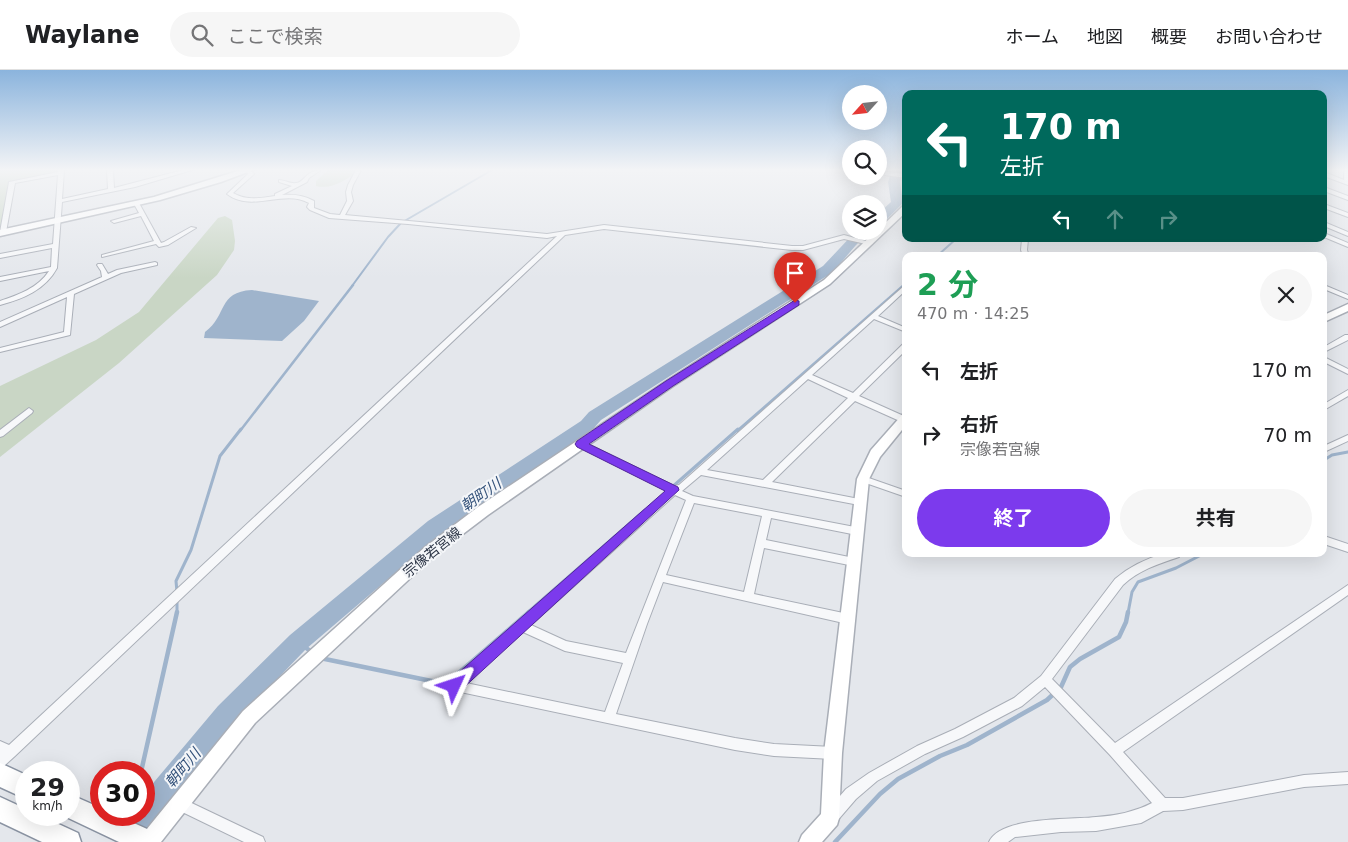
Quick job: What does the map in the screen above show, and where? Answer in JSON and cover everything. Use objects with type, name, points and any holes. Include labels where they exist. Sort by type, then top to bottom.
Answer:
[{"type":"highway","points":[[0,775],[15,782]]},
{"type":"highway","points":[[0,809],[69,842]]},
{"type":"highway","points":[[80,811],[148,842]]},
{"type":"main road","points":[[1,232],[128,206]]},
{"type":"main road","name":"宗像若宮線","points":[[148,842],[249,717],[367,607],[437,546],[483,511],[669,384],[827,282],[902,212]]},
{"type":"main road","points":[[1327,318],[1348,307]]},
{"type":"main road","points":[[809,842],[830,818],[833,753],[863,479],[867,467],[878,449],[902,422]]},
{"type":"street","points":[[1,232],[7,206]]},
{"type":"street","points":[[0,303],[37,288],[46,280],[54,268],[59,206]]},
{"type":"street","points":[[138,206],[159,245],[166,244],[193,228]]},
{"type":"street","points":[[310,206],[312,209],[329,216],[536,235],[564,234],[604,226],[792,248],[803,248],[844,237],[870,243]]},
{"type":"street","points":[[342,216],[347,206]]},
{"type":"street","points":[[1327,207],[1348,215]]},
{"type":"street","points":[[114,221],[143,214]]},
{"type":"street","points":[[1327,225],[1348,234]]},
{"type":"street","points":[[0,762],[5,749],[564,234]]},
{"type":"street","points":[[1327,236],[1348,245]]},
{"type":"street","points":[[104,256],[158,242]]},
{"type":"street","points":[[0,256],[56,245]]},
{"type":"street","points":[[100,264],[105,278]]},
{"type":"street","points":[[0,324],[119,271],[155,264]]},
{"type":"street","points":[[0,280],[54,268]]},
{"type":"street","points":[[1327,290],[1348,298]]},
{"type":"street","points":[[833,753],[774,750],[735,744],[454,686],[674,490],[682,487],[902,291]]},
{"type":"street","points":[[0,350],[67,333],[71,293]]},
{"type":"street","points":[[874,317],[902,328]]},
{"type":"street","points":[[1327,348],[1348,337]]},
{"type":"street","points":[[764,484],[902,350]]},
{"type":"street","points":[[1327,361],[1348,372]]},
{"type":"street","points":[[807,376],[902,418]]},
{"type":"street","points":[[1327,405],[1348,393]]},
{"type":"street","points":[[0,434],[28,411]]},
{"type":"street","points":[[1327,448],[1348,438]]},
{"type":"street","points":[[581,444],[691,499],[856,531]]},
{"type":"street","points":[[699,472],[859,502]]},
{"type":"street","points":[[863,479],[902,493]]},
{"type":"street","points":[[609,718],[691,499]]},
{"type":"street","points":[[748,596],[767,514]]},
{"type":"street","points":[[1327,541],[1348,548]]},
{"type":"street","points":[[760,543],[854,562]]},
{"type":"street","points":[[830,818],[851,794],[873,777],[921,750],[959,733],[1018,702],[1045,680],[1119,582],[1129,573],[1152,561],[1165,557]]},
{"type":"street","points":[[662,578],[848,619]]},
{"type":"street","points":[[1114,751],[1348,589]]},
{"type":"street","points":[[522,626],[564,646],[630,659]]},
{"type":"street","points":[[1045,680],[1114,751],[1162,806]]},
{"type":"street","points":[[996,842],[1013,831],[1105,822],[1141,816],[1162,806],[1183,804],[1304,781],[1348,778]]},
{"type":"street","points":[[179,803],[258,842]]},
{"type":"green space","points":[[0,206],[5,206],[0,229]]},
{"type":"green space","points":[[225,216],[232,220],[235,241],[234,250],[217,275],[119,363],[0,457],[0,386],[96,340],[139,312],[218,218]]},
{"type":"water","points":[[252,290],[319,301],[304,321],[282,341],[204,338],[205,332],[217,319],[224,305],[233,295]]},
{"type":"waterway","points":[[352,286],[388,237],[401,223],[430,206]]},
{"type":"waterway","name":"朝町川","points":[[887,212],[894,206]]},
{"type":"waterway","name":"朝町川","points":[[155,802],[227,714],[298,642],[435,527],[587,425],[595,416],[828,269],[853,240]]},
{"type":"waterway","points":[[941,252],[953,242]]},
{"type":"waterway","points":[[240,431],[353,285]]},
{"type":"waterway","points":[[737,431],[902,287]]},
{"type":"waterway","points":[[177,592],[176,581],[191,550],[220,456],[241,429]]},
{"type":"waterway","points":[[671,488],[738,429]]},
{"type":"waterway","points":[[1327,458],[1332,455],[1348,452]]},
{"type":"waterway","points":[[527,613],[645,510]]},
{"type":"waterway","points":[[1128,613],[1132,592],[1138,582],[1176,568],[1197,557]]},
{"type":"waterway","points":[[177,598],[177,612]]},
{"type":"waterway","points":[[143,761],[177,612]]},
{"type":"waterway","points":[[320,658],[446,684],[529,612]]},
{"type":"waterway","points":[[835,842],[880,794],[898,779],[940,756],[967,745],[1047,700],[1061,687],[1070,667],[1080,659],[1119,637],[1126,622],[1128,612]]},
{"type":"waterway","points":[[298,642],[313,653]]},
{"type":"route","points":[[454,686],[674,490],[581,444],[669,384],[795,303]]}]
